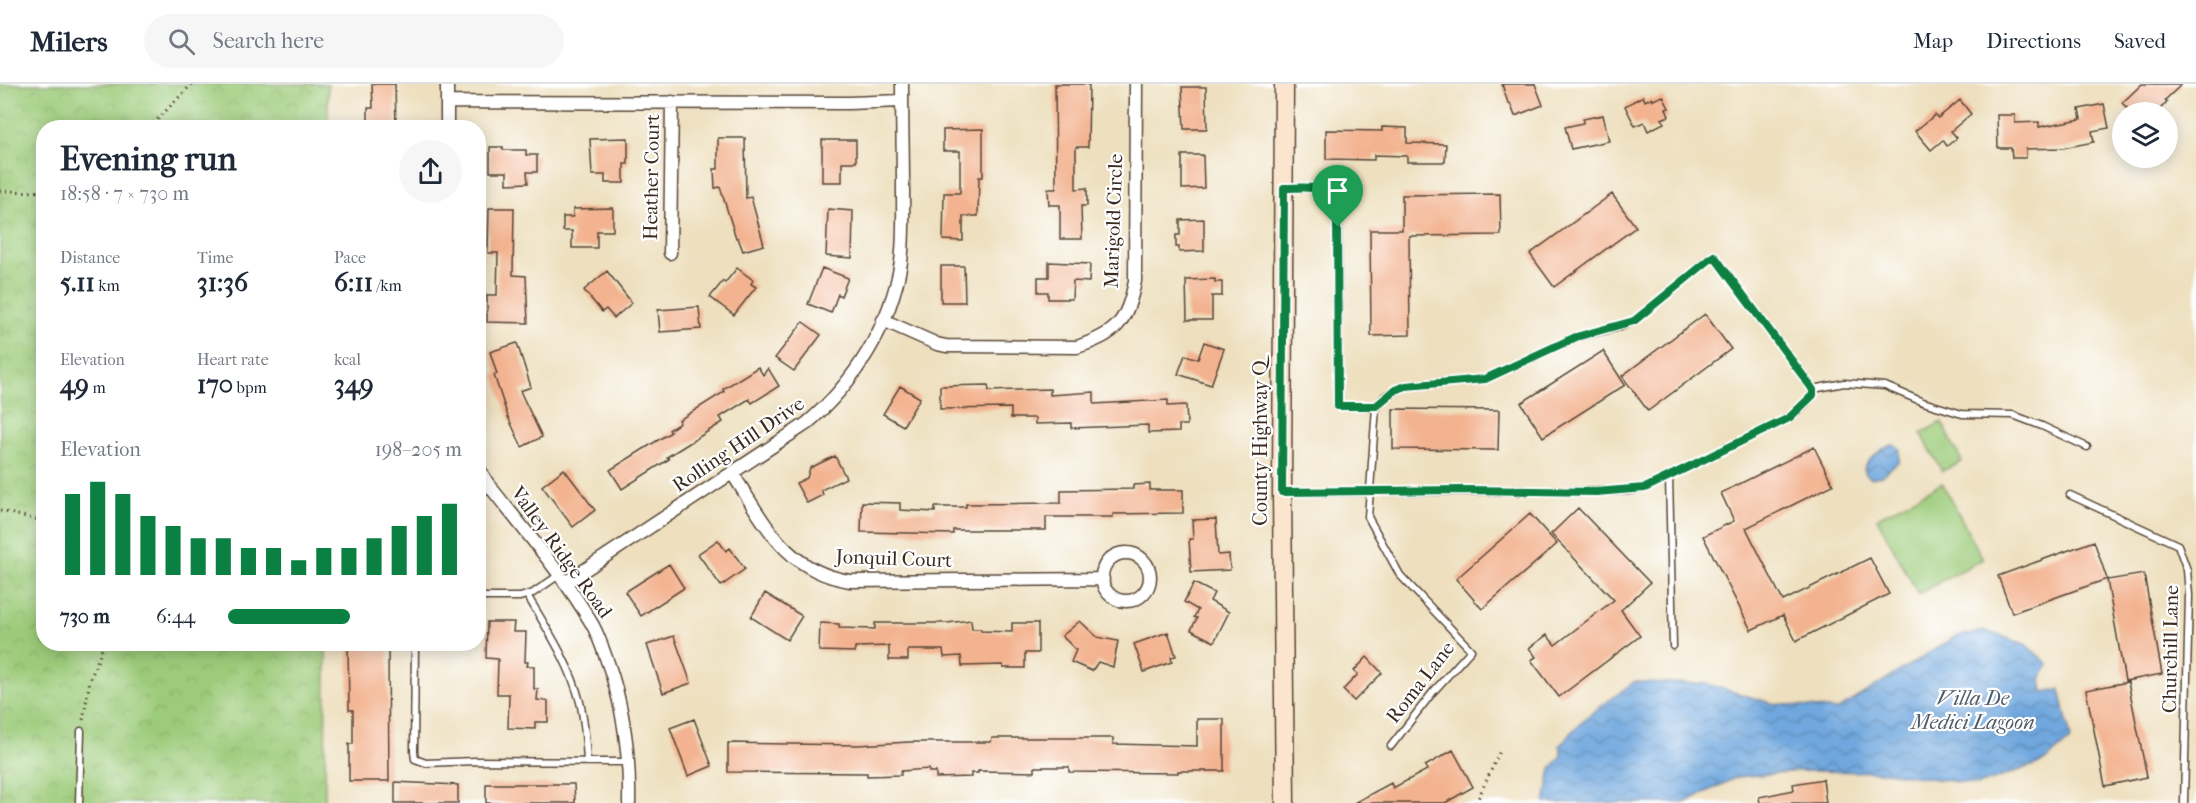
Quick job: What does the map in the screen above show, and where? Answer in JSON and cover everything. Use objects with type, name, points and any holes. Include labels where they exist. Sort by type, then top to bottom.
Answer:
[{"type":"main road","name":"County Highway Q","points":[[1284,84],[1282,492],[1285,803]]},
{"type":"street","points":[[447,84],[447,120]]},
{"type":"street","name":"Rolling Hill Drive","points":[[562,579],[806,424],[827,406],[865,357],[891,300],[901,261],[902,84]]},
{"type":"street","name":"Marigold Circle","points":[[883,320],[946,346],[1077,347],[1113,331],[1125,314],[1134,281],[1136,84]]},
{"type":"street","points":[[447,102],[849,103],[902,101]]},
{"type":"street","name":"Heather Court","points":[[670,253],[672,102]]},
{"type":"street","name":"Jonquil Court","points":[[732,473],[776,540],[807,568],[830,578],[850,581],[1103,579]]},
{"type":"street","name":"Valley Ridge Road","points":[[486,481],[562,579],[593,626],[621,702],[628,762],[629,803]]},
{"type":"lane","points":[[1282,492],[1628,491],[1645,488],[1789,418],[1813,395],[1813,390],[1714,256],[1634,321],[1576,337],[1485,379],[1406,386],[1395,390],[1376,406],[1338,406],[1337,209],[1333,197],[1327,191],[1314,188],[1284,188]]},
{"type":"lane","points":[[1813,390],[1844,383],[1885,386],[1923,402],[1962,414],[2013,415],[2087,447]]},
{"type":"lane","points":[[1371,491],[1376,406]]},
{"type":"lane","points":[[1669,477],[1673,646]]},
{"type":"lane","name":"Roma Lane","points":[[1371,491],[1368,517],[1400,576],[1471,650],[1433,692],[1391,746]]},
{"type":"lane","name":"Churchill Lane","points":[[2070,495],[2178,544],[2187,570],[2189,595],[2184,803]]},
{"type":"lane","points":[[486,597],[520,597],[562,579]]},
{"type":"lane","points":[[526,595],[562,655],[572,679],[580,702],[587,762]]},
{"type":"lane","points":[[415,651],[414,752],[416,759],[426,763],[628,762]]},
{"type":"lane","points":[[79,803],[81,731]]},
{"type":"path","points":[[157,120],[192,84]]},
{"type":"path","points":[[0,191],[36,192]]},
{"type":"path","points":[[0,511],[36,519]]},
{"type":"path","points":[[81,731],[90,680],[101,651]]},
{"type":"path","points":[[1476,803],[1500,751]]},
{"type":"green space","points":[[0,84],[328,84],[328,120],[36,120],[36,651],[326,651],[325,803],[0,803]]},
{"type":"green space","points":[[1942,422],[1962,462],[1942,471],[1921,433]]},
{"type":"green space","points":[[1942,483],[1983,559],[1918,594],[1877,518]]},
{"type":"water","points":[[1894,445],[1900,449],[1899,461],[1881,476],[1871,478],[1866,474],[1864,468],[1873,457],[1881,450]]},
{"type":"water","name":"Villa De Medici Lagoon","points":[[1985,631],[2025,644],[2048,664],[2041,680],[2043,692],[2060,689],[2071,739],[2045,761],[1979,785],[1886,772],[1801,771],[1737,777],[1684,803],[1545,803],[1551,768],[1562,756],[1560,745],[1585,718],[1634,682],[1707,684],[1771,703],[1837,710],[1956,636]]},
{"type":"building","points":[[372,84],[395,84],[396,120],[368,120],[368,108],[373,108]]},
{"type":"building","points":[[1055,84],[1089,84],[1088,147],[1076,147],[1076,189],[1087,188],[1087,206],[1081,206],[1082,239],[1060,239],[1060,205],[1049,205],[1048,189],[1056,189]]},
{"type":"building","points":[[1502,84],[1535,84],[1543,105],[1515,116]]},
{"type":"building","points":[[2142,84],[2182,84],[2165,100],[2167,102],[2123,102]]},
{"type":"building","points":[[1182,87],[1206,87],[1207,129],[1184,129]]},
{"type":"building","points":[[1643,96],[1645,101],[1652,97],[1653,100],[1663,96],[1669,108],[1666,109],[1669,116],[1662,119],[1664,123],[1648,131],[1644,122],[1635,126],[1625,106]]},
{"type":"building","points":[[1960,100],[1971,114],[1951,131],[1957,138],[1947,146],[1943,140],[1931,150],[1915,131],[1935,115],[1938,118]]},
{"type":"building","points":[[2104,104],[2109,128],[2092,131],[2094,142],[2063,148],[2026,149],[2026,158],[2012,158],[2011,148],[1998,148],[1997,115],[2015,115],[2015,123],[2039,122],[2039,127],[2081,119],[2079,109]]},
{"type":"building","points":[[1603,115],[1609,141],[1571,149],[1565,127],[1583,123],[1583,119]]},
{"type":"building","points":[[1382,127],[1407,128],[1407,143],[1446,144],[1445,162],[1407,162],[1407,156],[1374,155],[1374,160],[1326,159],[1326,130],[1382,131]]},
{"type":"building","points":[[983,129],[983,177],[979,177],[978,216],[963,216],[963,241],[943,240],[944,193],[960,193],[960,151],[943,151],[943,130]]},
{"type":"building","points":[[628,138],[628,164],[624,164],[624,183],[605,183],[605,175],[592,175],[590,139]]},
{"type":"building","points":[[718,138],[745,138],[746,198],[751,197],[764,245],[743,251],[736,238],[720,187],[715,188],[714,169],[718,169]]},
{"type":"building","points":[[822,140],[856,140],[856,162],[842,162],[842,182],[822,182]]},
{"type":"building","points":[[490,147],[503,147],[503,150],[526,150],[526,155],[537,155],[537,172],[527,172],[528,183],[507,184],[507,172],[490,172]]},
{"type":"building","points":[[1182,155],[1203,155],[1204,188],[1182,189]]},
{"type":"building","points":[[1500,194],[1501,235],[1409,236],[1410,335],[1371,336],[1370,230],[1402,230],[1402,195]]},
{"type":"building","points":[[1612,194],[1636,227],[1554,287],[1530,254]]},
{"type":"building","points":[[489,208],[514,208],[513,275],[526,276],[528,323],[487,322],[487,295],[497,295],[498,253],[488,253]]},
{"type":"building","points":[[613,208],[613,231],[597,231],[597,248],[572,248],[572,231],[563,231],[563,217],[573,217],[573,209]]},
{"type":"building","points":[[828,209],[853,211],[852,258],[826,256]]},
{"type":"building","points":[[1204,219],[1204,251],[1179,252],[1179,247],[1176,247],[1176,235],[1180,235],[1180,220]]},
{"type":"building","points":[[1049,262],[1090,264],[1089,282],[1073,281],[1072,299],[1048,299],[1048,292],[1038,292],[1038,277],[1049,277]]},
{"type":"building","points":[[941,266],[964,266],[965,302],[941,302]]},
{"type":"building","points":[[737,268],[753,280],[751,284],[756,287],[734,315],[710,297]]},
{"type":"building","points":[[822,268],[848,278],[841,296],[838,294],[831,313],[808,304]]},
{"type":"building","points":[[607,271],[632,303],[614,318],[606,309],[602,312],[584,290]]},
{"type":"building","points":[[1215,279],[1215,282],[1222,282],[1222,296],[1212,296],[1212,320],[1187,320],[1186,280]]},
{"type":"building","points":[[699,307],[701,329],[660,332],[658,310]]},
{"type":"building","points":[[1705,314],[1731,349],[1648,411],[1622,376]]},
{"type":"building","points":[[803,322],[821,335],[794,371],[775,358]]},
{"type":"building","points":[[1204,342],[1224,349],[1211,385],[1178,374],[1185,355],[1198,359]]},
{"type":"building","points":[[517,343],[531,387],[520,391],[542,437],[522,447],[508,417],[494,375],[497,374],[490,352]]},
{"type":"building","points":[[1603,351],[1625,385],[1543,437],[1521,403]]},
{"type":"building","points":[[758,367],[763,375],[768,368],[779,386],[752,403],[749,399],[720,417],[723,422],[622,489],[610,470],[671,432],[669,430],[680,423],[679,420],[724,392],[723,389]]},
{"type":"building","points":[[988,385],[989,391],[1050,389],[1050,395],[1094,392],[1094,404],[1168,400],[1168,406],[1186,405],[1187,425],[1179,425],[1179,432],[1148,433],[1148,425],[1071,428],[1071,423],[1035,424],[1035,418],[1011,418],[1011,408],[940,409],[940,386]]},
{"type":"building","points":[[900,386],[920,398],[903,426],[883,414]]},
{"type":"building","points":[[1393,409],[1499,410],[1498,450],[1393,449]]},
{"type":"building","points":[[1814,447],[1833,485],[1746,528],[1783,601],[1870,558],[1889,594],[1796,641],[1783,615],[1751,630],[1703,536],[1734,521],[1721,493]]},
{"type":"building","points":[[835,456],[846,478],[821,490],[823,495],[807,503],[796,483],[807,478],[810,468]]},
{"type":"building","points":[[564,469],[595,510],[573,527],[542,486]]},
{"type":"building","points":[[1150,484],[1150,490],[1183,490],[1183,513],[1113,514],[1113,517],[1046,517],[1046,530],[953,530],[953,534],[861,532],[862,502],[900,503],[900,510],[935,512],[935,507],[966,507],[966,504],[1061,503],[1061,490],[1133,489],[1133,485]]},
{"type":"building","points":[[1578,508],[1650,583],[1621,610],[1640,636],[1559,697],[1531,660],[1536,657],[1529,648],[1547,635],[1555,645],[1614,600],[1551,534]]},
{"type":"building","points":[[1530,514],[1557,544],[1482,609],[1456,579]]},
{"type":"building","points":[[1216,519],[1218,555],[1229,554],[1230,570],[1191,572],[1189,539],[1193,539],[1192,520]]},
{"type":"building","points":[[718,540],[726,551],[730,548],[745,569],[721,586],[698,554]]},
{"type":"building","points":[[2094,541],[2107,579],[2012,613],[1998,576]]},
{"type":"building","points":[[669,564],[684,588],[641,616],[625,592]]},
{"type":"building","points":[[2144,574],[2162,674],[2125,681],[2107,580]]},
{"type":"building","points":[[1194,583],[1214,593],[1210,601],[1229,612],[1214,642],[1191,630],[1198,610],[1184,602]]},
{"type":"building","points":[[765,593],[802,616],[787,640],[751,617]]},
{"type":"building","points":[[971,620],[972,629],[981,629],[981,631],[1012,632],[1012,623],[1038,623],[1038,653],[1025,653],[1025,668],[1003,668],[1003,665],[962,666],[961,656],[944,657],[943,650],[908,650],[908,660],[889,660],[889,646],[855,647],[855,652],[819,651],[820,623],[839,624],[839,628],[875,629],[875,623],[947,623]]},
{"type":"building","points":[[1080,621],[1097,637],[1118,641],[1113,667],[1098,662],[1092,671],[1071,662],[1076,650],[1062,636]]},
{"type":"building","points":[[487,622],[514,622],[513,632],[526,632],[525,662],[528,662],[527,666],[534,666],[534,689],[538,689],[537,700],[548,701],[548,722],[535,722],[535,729],[508,728],[509,694],[497,694],[498,659],[486,658]]},
{"type":"building","points":[[1168,632],[1176,656],[1171,657],[1172,662],[1144,672],[1134,644]]},
{"type":"building","points":[[674,636],[691,683],[663,693],[647,645]]},
{"type":"building","points":[[348,651],[388,651],[389,781],[349,781],[349,744],[353,744],[353,710],[349,710]]},
{"type":"building","points":[[1367,657],[1382,673],[1354,701],[1343,690],[1358,674],[1354,671]]},
{"type":"building","points":[[2128,682],[2147,777],[2105,786],[2086,690]]},
{"type":"building","points":[[694,719],[712,766],[688,776],[670,728]]},
{"type":"building","points":[[1197,719],[1224,719],[1224,771],[1069,772],[1069,767],[1035,767],[1035,772],[978,771],[978,773],[971,773],[971,777],[936,778],[936,772],[929,772],[929,769],[901,771],[901,775],[867,776],[867,773],[728,772],[728,743],[858,745],[909,742],[991,742],[992,738],[1113,738],[1113,744],[1197,746]]},
{"type":"building","points":[[1453,750],[1473,787],[1445,803],[1354,803],[1391,783],[1393,788],[1427,770],[1425,766]]},
{"type":"building","points":[[1823,779],[1826,803],[1760,803],[1759,797],[1794,790],[1793,784]]},
{"type":"building","points":[[395,782],[458,785],[458,803],[395,803]]},
{"type":"building","points":[[486,784],[574,784],[575,803],[486,803]]},
{"type":"route","points":[[1284,188],[1314,188],[1327,191],[1333,197],[1337,209],[1338,227],[1338,406],[1376,406],[1385,396],[1406,386],[1485,379],[1576,337],[1620,327],[1643,315],[1714,256],[1809,384],[1813,395],[1789,418],[1645,488],[1596,492],[1464,490],[1282,492],[1284,188]]}]
